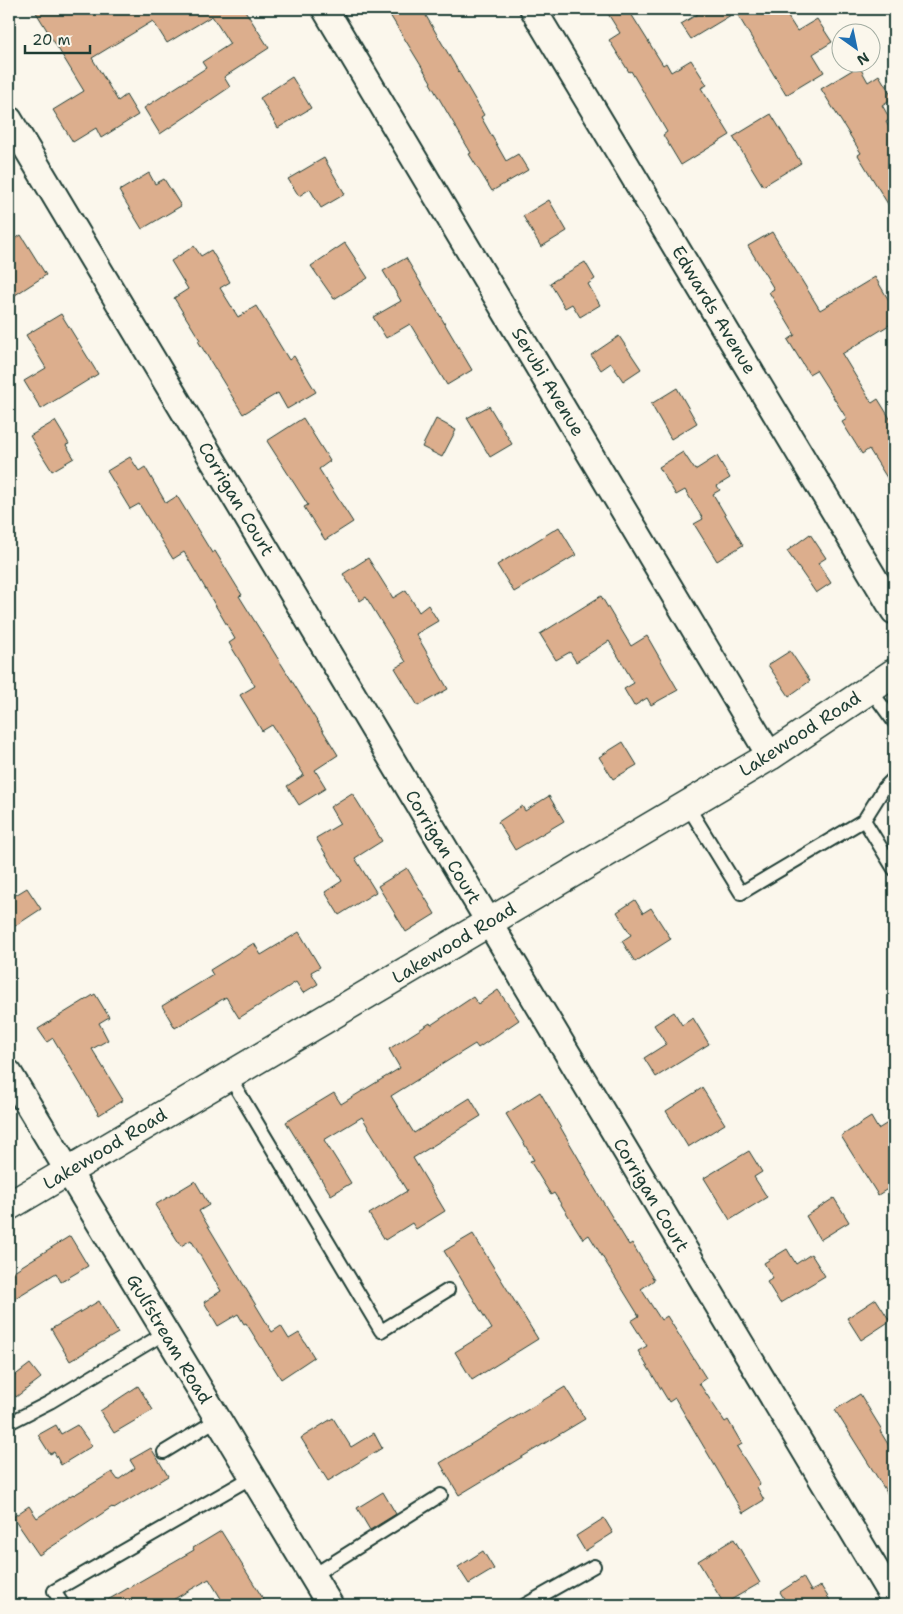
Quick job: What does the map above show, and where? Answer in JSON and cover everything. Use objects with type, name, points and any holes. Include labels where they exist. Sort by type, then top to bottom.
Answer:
[{"type":"street","name":"Serubi Avenue","points":[[325,9],[770,756]]},
{"type":"street","name":"Edwards Avenue","points":[[533,9],[894,611]]},
{"type":"street","name":"Corrigan Court","points":[[9,119],[894,1600]]},
{"type":"street","name":"Lakewood Road","points":[[9,1206],[770,756],[894,673]]},
{"type":"street","name":"Gulfstream Road","points":[[9,1073],[330,1605]]},
{"type":"lane","points":[[870,689],[894,722]]},
{"type":"lane","points":[[687,805],[741,893],[864,820],[884,788],[894,778]]},
{"type":"lane","points":[[864,820],[894,869]]},
{"type":"lane","points":[[229,1076],[381,1331],[448,1290]]},
{"type":"lane","points":[[9,1423],[50,1402],[165,1333]]},
{"type":"lane","points":[[164,1452],[218,1420]]},
{"type":"lane","points":[[63,1605],[54,1592],[252,1477]]},
{"type":"lane","points":[[312,1576],[441,1495]]},
{"type":"lane","points":[[525,1605],[594,1566]]},
{"type":"building","points":[[34,9],[244,9],[269,48],[224,77],[230,87],[160,134],[144,108],[206,68],[202,62],[230,44],[212,16],[167,43],[153,21],[92,58],[118,101],[126,95],[138,115],[101,138],[96,128],[73,142],[53,110],[84,91]]},
{"type":"building","points":[[400,9],[422,9],[484,115],[481,117],[506,161],[518,154],[528,170],[492,191],[469,154],[471,153],[431,82],[390,15]]},
{"type":"building","points":[[605,9],[628,9],[663,65],[666,63],[671,72],[691,60],[707,85],[701,88],[730,135],[681,165],[663,135],[667,132],[631,71],[629,72],[609,40],[620,33]]},
{"type":"building","points":[[706,9],[783,9],[797,31],[817,19],[830,39],[830,43],[813,54],[824,72],[786,95],[736,12],[691,39],[681,24]]},
{"type":"building","points":[[849,72],[862,72],[868,82],[879,75],[893,98],[882,105],[890,119],[886,122],[894,136],[894,214],[858,155],[861,153],[821,89]]},
{"type":"building","points":[[292,77],[311,108],[278,128],[260,98]]},
{"type":"building","points":[[771,114],[801,163],[763,186],[733,137]]},
{"type":"building","points":[[324,158],[345,194],[321,208],[310,189],[299,196],[288,179]]},
{"type":"building","points":[[149,173],[155,184],[164,179],[181,206],[142,229],[119,191]]},
{"type":"building","points":[[549,200],[567,231],[541,247],[523,216]]},
{"type":"building","points":[[772,232],[820,310],[875,277],[894,309],[894,322],[842,354],[872,403],[878,399],[894,425],[894,489],[869,449],[862,454],[842,422],[847,419],[816,370],[809,374],[788,340],[795,335],[769,292],[774,289],[748,246]]},
{"type":"building","points":[[21,235],[46,275],[9,299],[9,243]]},
{"type":"building","points":[[345,243],[368,278],[334,299],[311,266]]},
{"type":"building","points":[[194,246],[201,256],[211,250],[230,282],[220,288],[238,317],[256,306],[289,360],[294,356],[316,392],[287,409],[278,393],[243,414],[174,298],[188,289],[171,261]]},
{"type":"building","points":[[406,258],[472,370],[447,385],[410,324],[386,338],[373,317],[401,301],[383,271]]},
{"type":"building","points":[[585,262],[595,279],[588,284],[600,305],[580,317],[572,304],[565,308],[550,283]]},
{"type":"building","points":[[61,314],[98,374],[41,409],[24,381],[46,368],[26,335]]},
{"type":"building","points":[[619,336],[641,369],[623,381],[611,363],[601,370],[591,355]]},
{"type":"building","points":[[677,388],[697,423],[671,439],[651,404]]},
{"type":"building","points":[[489,406],[512,444],[490,457],[467,418]]},
{"type":"building","points":[[303,418],[330,461],[319,469],[353,522],[325,540],[304,507],[308,505],[267,441]]},
{"type":"building","points":[[436,419],[456,430],[442,457],[422,447]]},
{"type":"building","points":[[55,421],[69,444],[66,445],[74,458],[52,471],[30,436]]},
{"type":"building","points":[[683,452],[695,470],[717,456],[730,478],[717,486],[720,490],[713,494],[743,545],[717,561],[694,524],[703,519],[685,490],[676,495],[659,467]]},
{"type":"building","points":[[130,457],[139,471],[145,467],[166,503],[177,496],[212,553],[215,551],[242,595],[239,596],[338,755],[315,770],[326,788],[299,805],[287,786],[304,775],[272,725],[262,731],[240,695],[255,686],[229,643],[235,639],[184,552],[173,559],[139,504],[130,509],[107,471]]},
{"type":"building","points":[[559,527],[576,555],[514,592],[497,565]]},
{"type":"building","points":[[810,534],[826,558],[818,563],[831,583],[816,593],[787,551]]},
{"type":"building","points":[[368,558],[393,598],[406,590],[419,612],[428,605],[438,621],[416,634],[448,689],[418,706],[395,668],[406,662],[366,597],[360,601],[343,574]]},
{"type":"building","points":[[601,596],[631,646],[647,636],[678,690],[651,705],[647,698],[634,706],[624,689],[634,683],[609,641],[576,662],[570,652],[556,660],[540,634]]},
{"type":"building","points":[[790,651],[810,681],[789,696],[768,665]]},
{"type":"building","points":[[623,742],[637,765],[613,779],[599,757]]},
{"type":"building","points":[[352,793],[382,841],[355,858],[376,892],[339,915],[325,892],[342,881],[316,838],[340,824],[330,807]]},
{"type":"building","points":[[549,796],[564,821],[515,850],[498,822],[522,806],[525,811]]},
{"type":"building","points":[[407,868],[435,914],[406,932],[378,886]]},
{"type":"building","points":[[27,888],[41,909],[9,930],[9,899]]},
{"type":"building","points":[[635,900],[643,913],[651,908],[671,939],[635,962],[622,941],[631,935],[617,912]]},
{"type":"building","points":[[299,932],[320,967],[311,972],[318,984],[303,993],[296,982],[239,1018],[226,997],[175,1028],[162,1006],[213,975],[210,970],[254,943],[261,955]]},
{"type":"building","points":[[498,990],[519,1020],[478,1048],[475,1044],[391,1096],[414,1133],[470,1098],[481,1116],[413,1158],[445,1211],[416,1229],[412,1223],[385,1240],[369,1214],[407,1191],[362,1117],[324,1140],[351,1183],[331,1195],[286,1122],[334,1093],[341,1104],[400,1068],[389,1049],[430,1023],[431,1025],[473,997],[478,1004]]},
{"type":"building","points":[[95,994],[109,1017],[99,1023],[108,1040],[92,1049],[123,1100],[99,1115],[53,1038],[47,1042],[38,1029]]},
{"type":"building","points":[[674,1012],[682,1025],[693,1018],[709,1044],[656,1077],[644,1058],[666,1044],[654,1025]]},
{"type":"building","points":[[702,1088],[725,1124],[688,1147],[666,1111]]},
{"type":"building","points":[[540,1092],[629,1245],[632,1243],[654,1280],[641,1289],[661,1320],[667,1316],[706,1378],[699,1383],[725,1422],[728,1420],[742,1444],[737,1447],[760,1484],[757,1487],[764,1500],[743,1513],[675,1398],[669,1402],[638,1351],[647,1346],[631,1321],[639,1316],[589,1235],[583,1239],[554,1193],[551,1195],[530,1161],[534,1160],[506,1114]]},
{"type":"building","points":[[871,1117],[878,1129],[894,1119],[894,1185],[878,1195],[841,1136]]},
{"type":"building","points":[[749,1151],[762,1172],[754,1177],[767,1197],[730,1220],[704,1178]]},
{"type":"building","points":[[195,1181],[209,1205],[199,1211],[272,1332],[281,1326],[289,1339],[299,1333],[314,1357],[281,1379],[246,1323],[244,1324],[238,1314],[218,1326],[204,1302],[221,1291],[191,1240],[181,1246],[155,1205]]},
{"type":"building","points":[[834,1198],[849,1222],[820,1240],[806,1216]]},
{"type":"building","points":[[473,1234],[538,1339],[472,1380],[455,1352],[492,1329],[444,1251]]},
{"type":"building","points":[[70,1236],[88,1266],[61,1282],[56,1273],[9,1302],[9,1274]]},
{"type":"building","points":[[787,1249],[796,1264],[811,1254],[825,1276],[780,1303],[767,1282],[773,1278],[764,1263]]},
{"type":"building","points":[[876,1299],[890,1321],[861,1340],[847,1318]]},
{"type":"building","points":[[99,1301],[118,1333],[70,1361],[51,1329]]},
{"type":"building","points":[[30,1364],[41,1378],[16,1397],[9,1387],[9,1380]]},
{"type":"building","points":[[138,1386],[153,1410],[114,1433],[100,1411]]},
{"type":"building","points":[[565,1387],[585,1419],[459,1495],[440,1463]]},
{"type":"building","points":[[860,1394],[894,1454],[894,1504],[835,1410]]},
{"type":"building","points":[[333,1418],[351,1447],[374,1433],[382,1448],[328,1481],[301,1438]]},
{"type":"building","points":[[56,1425],[61,1434],[77,1425],[92,1446],[61,1465],[54,1452],[50,1454],[38,1435]]},
{"type":"building","points":[[151,1448],[168,1476],[114,1509],[112,1507],[39,1555],[13,1517],[29,1506],[37,1518],[73,1494],[112,1472],[118,1480],[135,1468],[130,1460]]},
{"type":"building","points":[[383,1492],[396,1514],[370,1530],[357,1508]]},
{"type":"building","points":[[604,1518],[613,1533],[585,1551],[576,1536]]},
{"type":"building","points":[[221,1531],[267,1605],[225,1605],[209,1579],[164,1605],[99,1605],[194,1550],[193,1548]]},
{"type":"building","points":[[734,1539],[760,1583],[724,1604],[698,1561]]},
{"type":"building","points":[[483,1551],[494,1569],[469,1584],[458,1567]]},
{"type":"building","points":[[803,1577],[811,1591],[821,1586],[833,1605],[788,1605],[780,1592]]}]
